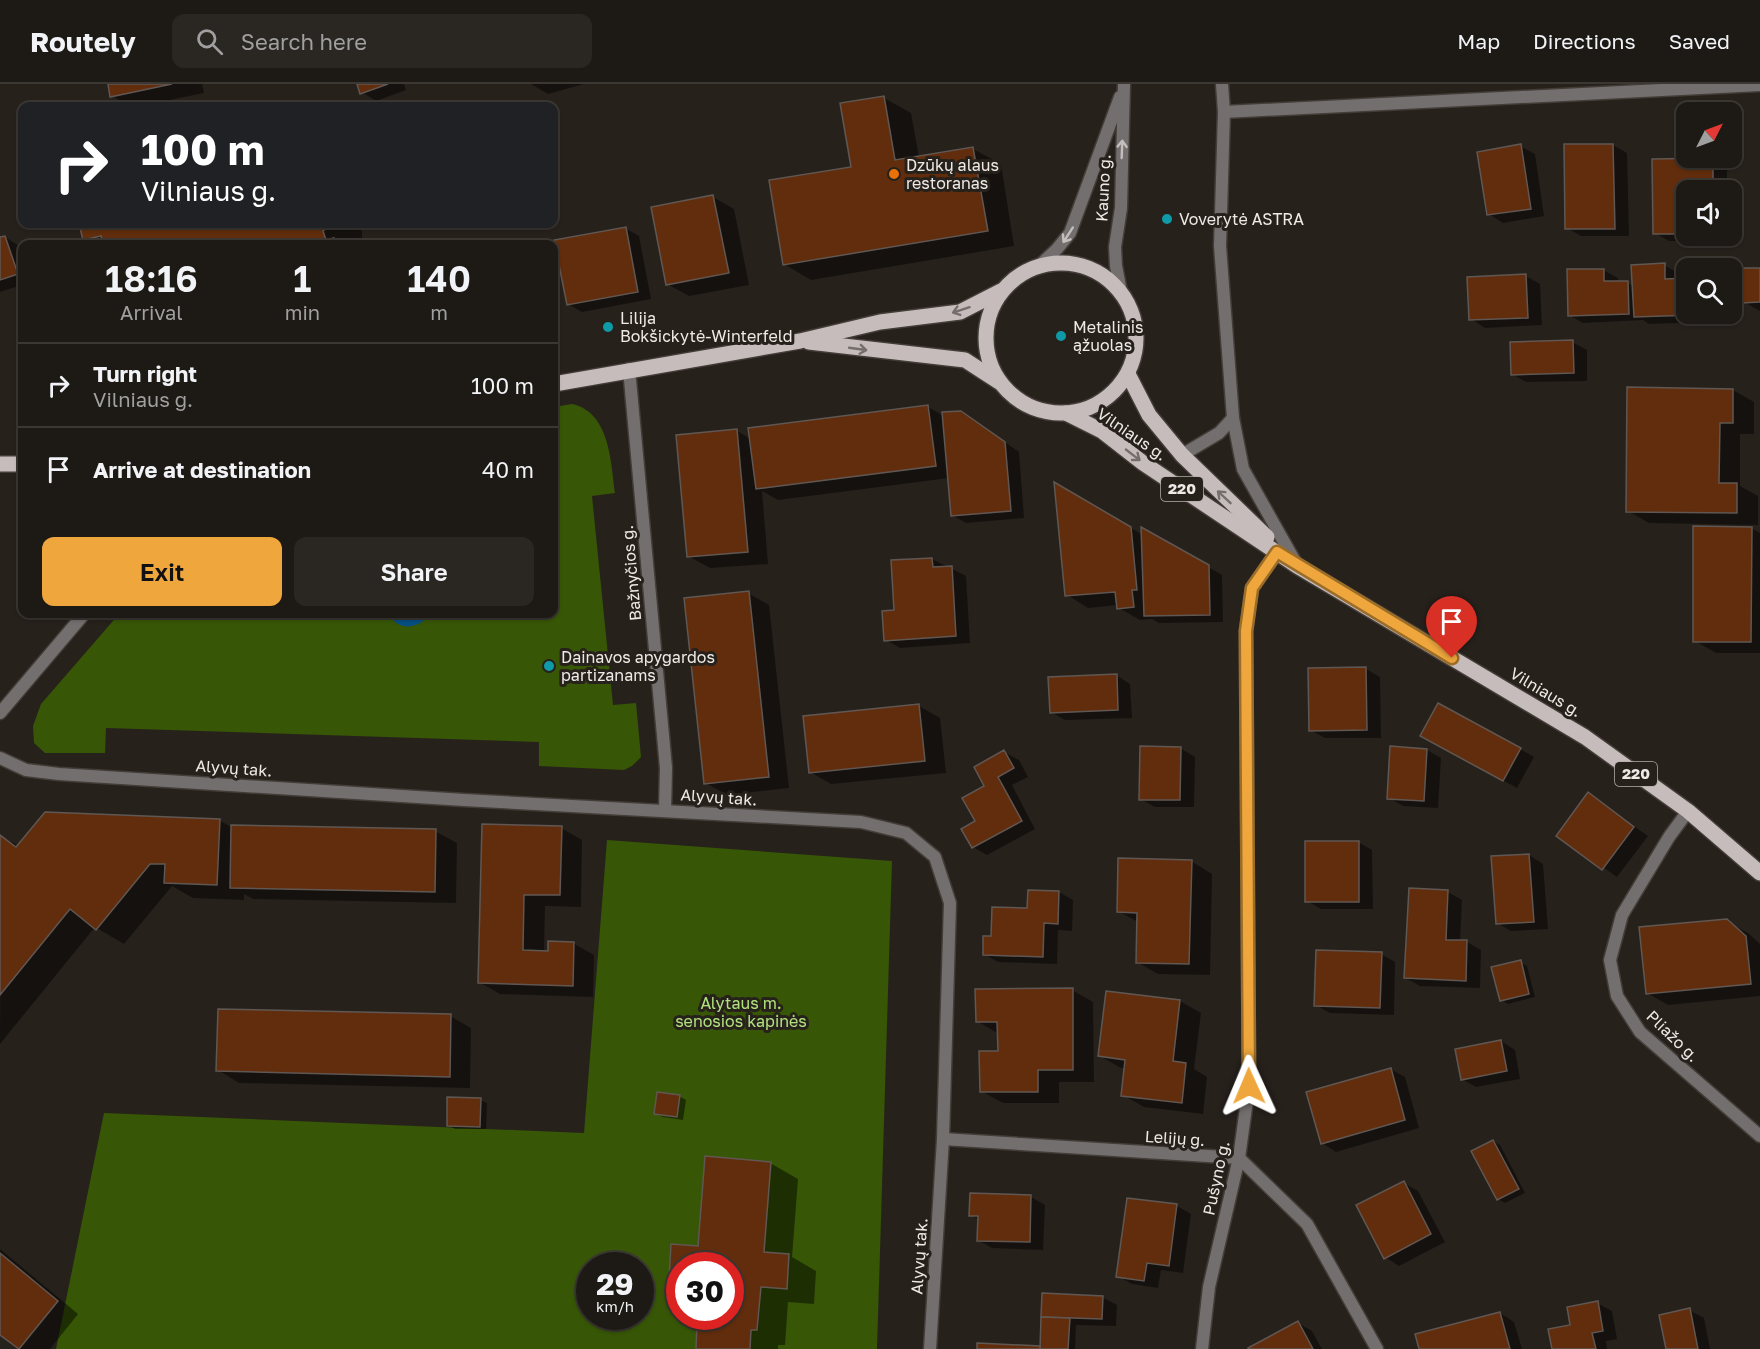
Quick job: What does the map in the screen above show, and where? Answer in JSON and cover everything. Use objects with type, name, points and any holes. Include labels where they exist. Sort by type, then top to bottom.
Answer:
[{"type":"main road","points":[[558,383],[800,341],[880,322],[960,312],[1001,291],[1018,275],[1039,266],[1062,262],[1084,265],[1104,276],[1121,292],[1132,310],[1136,332],[1135,353],[1128,374],[1116,389],[1102,401],[1084,410],[1065,413],[1040,410],[1018,399],[1000,382],[965,360],[800,341]]},
{"type":"main road","points":[[1000,382],[989,360],[986,336],[990,312],[1001,291]]},
{"type":"main road","name":"Vilniaus g.","points":[[1128,374],[1149,415],[1182,454],[1297,566]]},
{"type":"main road","name":"Vilniaus g.","points":[[1065,413],[1102,431],[1143,463],[1297,566],[1585,736],[1688,811],[1760,873]]},
{"type":"main road","points":[[0,464],[18,464]]},
{"type":"street","points":[[1222,84],[1224,112],[1220,246],[1233,418],[1243,470],[1297,566]]},
{"type":"street","name":"Kauno g.","points":[[1039,266],[1070,233],[1124,85]]},
{"type":"street","name":"Kauno g.","points":[[1121,292],[1115,247],[1121,208],[1124,85]]},
{"type":"street","points":[[1224,112],[1760,86]]},
{"type":"street","name":"Bažnyčios g.","points":[[629,369],[666,768],[665,810]]},
{"type":"street","points":[[1182,454],[1219,434],[1233,418]]},
{"type":"street","name":"Pušyno g.","points":[[1202,1349],[1209,1287],[1239,1158],[1249,1086],[1246,631],[1252,588],[1277,552]]},
{"type":"street","points":[[0,713],[81,618]]},
{"type":"street","name":"Alyvų tak.","points":[[0,759],[26,770],[58,774],[861,822],[906,833],[935,858],[950,903],[943,1139],[930,1349]]},
{"type":"street","name":"Pliažo g.","points":[[1688,811],[1669,837],[1622,915],[1610,960],[1617,996],[1640,1032],[1760,1136]]},
{"type":"street","name":"Lelijų g.","points":[[943,1139],[1239,1158]]},
{"type":"street","points":[[1239,1158],[1307,1224],[1377,1349]]},
{"type":"green space","points":[[572,404],[585,409],[594,417],[601,428],[610,454],[615,493],[592,496],[613,705],[636,703],[641,757],[632,766],[624,770],[539,766],[539,742],[106,728],[105,753],[45,753],[34,743],[33,726],[41,704],[116,618],[558,618],[558,406]]},
{"type":"green space","name":"Alytaus m. senosios kapinės","points":[[607,840],[892,861],[877,1349],[750,1349],[751,1330],[758,1330],[761,1287],[787,1288],[789,1254],[764,1252],[771,1162],[705,1156],[698,1246],[671,1244],[671,1252],[666,1252],[666,1330],[697,1330],[696,1349],[56,1349],[104,1113],[584,1133]]},
{"type":"water","points":[[392,618],[426,618],[420,623],[409,626],[403,626]]},
{"type":"building","points":[[108,84],[172,84],[110,97]]},
{"type":"building","points":[[357,84],[388,84],[360,94]]},
{"type":"building","name":"Dzūkų alaus restoranas","points":[[884,96],[895,160],[973,147],[988,231],[783,265],[769,180],[851,167],[840,103]]},
{"type":"building","points":[[1521,144],[1531,209],[1487,215],[1477,152]]},
{"type":"building","points":[[1564,144],[1613,144],[1615,229],[1565,229]]},
{"type":"building","points":[[1652,159],[1676,159],[1676,168],[1713,168],[1713,180],[1676,180],[1676,234],[1653,234]]},
{"type":"building","points":[[713,195],[729,273],[666,285],[651,207]]},
{"type":"building","points":[[626,227],[638,292],[567,305],[558,260],[558,240],[554,240]]},
{"type":"building","points":[[80,228],[327,228],[323,231],[326,240],[102,240],[101,236],[83,240]]},
{"type":"building","points":[[5,236],[18,274],[0,280],[0,237]]},
{"type":"building","points":[[1665,263],[1665,279],[1676,278],[1676,316],[1634,317],[1631,265]]},
{"type":"building","points":[[1742,268],[1760,268],[1760,302],[1742,303]]},
{"type":"building","points":[[1567,269],[1604,269],[1604,281],[1628,281],[1629,314],[1568,316]]},
{"type":"building","points":[[1526,274],[1528,318],[1469,320],[1467,277]]},
{"type":"building","points":[[1573,340],[1574,373],[1511,375],[1510,342]]},
{"type":"building","points":[[1627,387],[1733,389],[1733,423],[1720,423],[1719,483],[1737,483],[1737,513],[1626,512]]},
{"type":"building","points":[[928,405],[936,466],[756,489],[748,428]]},
{"type":"building","points":[[961,411],[1005,442],[1011,511],[951,516],[942,412]]},
{"type":"building","points":[[737,429],[748,552],[687,557],[676,435]]},
{"type":"building","points":[[1054,482],[1131,527],[1137,590],[1132,590],[1134,607],[1117,609],[1115,592],[1065,596]]},
{"type":"building","points":[[1693,526],[1752,527],[1751,642],[1693,642]]},
{"type":"building","points":[[1141,527],[1209,565],[1210,615],[1144,616]]},
{"type":"building","points":[[932,558],[933,567],[952,566],[956,636],[884,641],[882,611],[894,610],[891,560]]},
{"type":"building","points":[[749,591],[769,777],[704,784],[684,598]]},
{"type":"building","points":[[1366,667],[1367,730],[1309,731],[1308,668]]},
{"type":"building","points":[[1117,674],[1118,710],[1050,713],[1048,677]]},
{"type":"building","points":[[1438,703],[1521,748],[1503,781],[1420,736]]},
{"type":"building","points":[[919,704],[925,761],[809,773],[803,716]]},
{"type":"building","points":[[1140,746],[1181,747],[1180,800],[1139,800]]},
{"type":"building","points":[[1390,746],[1427,749],[1424,801],[1387,799]]},
{"type":"building","points":[[1004,750],[1014,768],[998,777],[1022,821],[972,848],[961,829],[975,821],[962,798],[984,786],[974,767]]},
{"type":"building","points":[[1588,792],[1634,827],[1602,870],[1556,836]]},
{"type":"building","points":[[45,812],[220,819],[217,885],[164,883],[165,864],[150,864],[96,930],[70,909],[0,995],[0,835],[16,847]]},
{"type":"building","points":[[482,824],[562,826],[560,895],[524,895],[523,950],[548,951],[548,941],[574,942],[573,986],[478,983]]},
{"type":"building","points":[[231,825],[436,829],[435,892],[230,888]]},
{"type":"building","points":[[1305,841],[1359,841],[1359,902],[1305,902]]},
{"type":"building","points":[[1529,854],[1534,922],[1496,924],[1491,856]]},
{"type":"building","points":[[1118,858],[1192,860],[1189,964],[1136,963],[1137,913],[1117,912]]},
{"type":"building","points":[[1409,888],[1448,890],[1446,940],[1467,940],[1466,981],[1404,978]]},
{"type":"building","points":[[1028,890],[1059,891],[1058,924],[1044,923],[1043,957],[983,955],[983,936],[991,936],[992,907],[1027,908]]},
{"type":"building","points":[[1727,919],[1746,936],[1751,984],[1646,994],[1639,927]]},
{"type":"building","points":[[1316,950],[1382,952],[1380,1008],[1314,1006]]},
{"type":"building","points":[[1521,960],[1529,994],[1500,1001],[1491,967]]},
{"type":"building","points":[[1073,988],[1073,1070],[1038,1070],[1038,1092],[980,1092],[979,1051],[998,1051],[997,1022],[976,1022],[975,989]]},
{"type":"building","points":[[1106,991],[1180,1000],[1173,1061],[1186,1063],[1182,1103],[1121,1096],[1125,1060],[1098,1056]]},
{"type":"building","points":[[218,1009],[451,1014],[450,1077],[216,1071]]},
{"type":"building","points":[[1501,1040],[1507,1071],[1461,1080],[1455,1049]]},
{"type":"building","points":[[1391,1068],[1405,1120],[1321,1144],[1306,1092]]},
{"type":"building","points":[[657,1092],[680,1095],[677,1117],[654,1114]]},
{"type":"building","points":[[447,1097],[481,1098],[480,1127],[447,1126]]},
{"type":"building","points":[[1493,1140],[1519,1189],[1497,1200],[1471,1151]]},
{"type":"building","points":[[705,1156],[771,1162],[764,1252],[789,1254],[787,1289],[761,1287],[757,1330],[751,1330],[750,1349],[696,1349],[697,1330],[744,1330],[744,1252],[671,1252],[671,1244],[698,1246]]},
{"type":"building","points":[[1404,1181],[1431,1234],[1384,1259],[1356,1205]]},
{"type":"building","points":[[970,1193],[1031,1195],[1030,1242],[977,1241],[978,1216],[969,1216]]},
{"type":"building","points":[[1127,1198],[1177,1204],[1169,1266],[1147,1263],[1144,1281],[1116,1277]]},
{"type":"building","points":[[0,1253],[58,1301],[19,1349],[0,1335]]},
{"type":"building","points":[[1042,1293],[1103,1296],[1102,1319],[1041,1317]]},
{"type":"building","points":[[1598,1301],[1603,1331],[1592,1333],[1596,1349],[1552,1349],[1548,1329],[1570,1325],[1567,1307]]},
{"type":"building","points":[[1690,1308],[1698,1349],[1666,1349],[1659,1315]]},
{"type":"building","points":[[1500,1312],[1510,1349],[1419,1349],[1415,1334]]},
{"type":"building","points":[[1041,1317],[1070,1318],[1068,1349],[1040,1349]]},
{"type":"building","points":[[1298,1321],[1313,1349],[1248,1348]]},
{"type":"building","points":[[977,1343],[1040,1346],[1040,1349],[977,1349]]},
{"type":"place","name":"Dzūkų alaus restoranas","points":[[894,174]]},
{"type":"place","name":"Voverytė ASTRA","points":[[1167,219]]},
{"type":"place","name":"Lilija Bokšickytė-Winterfeld","points":[[608,327]]},
{"type":"place","name":"Metalinis ąžuolas","points":[[1061,336]]},
{"type":"place","name":"Dainavos apygardos partizanams","points":[[549,666]]},
{"type":"route","points":[[1249,1086],[1246,631],[1252,588],[1277,552],[1413,637],[1452,658]]}]
